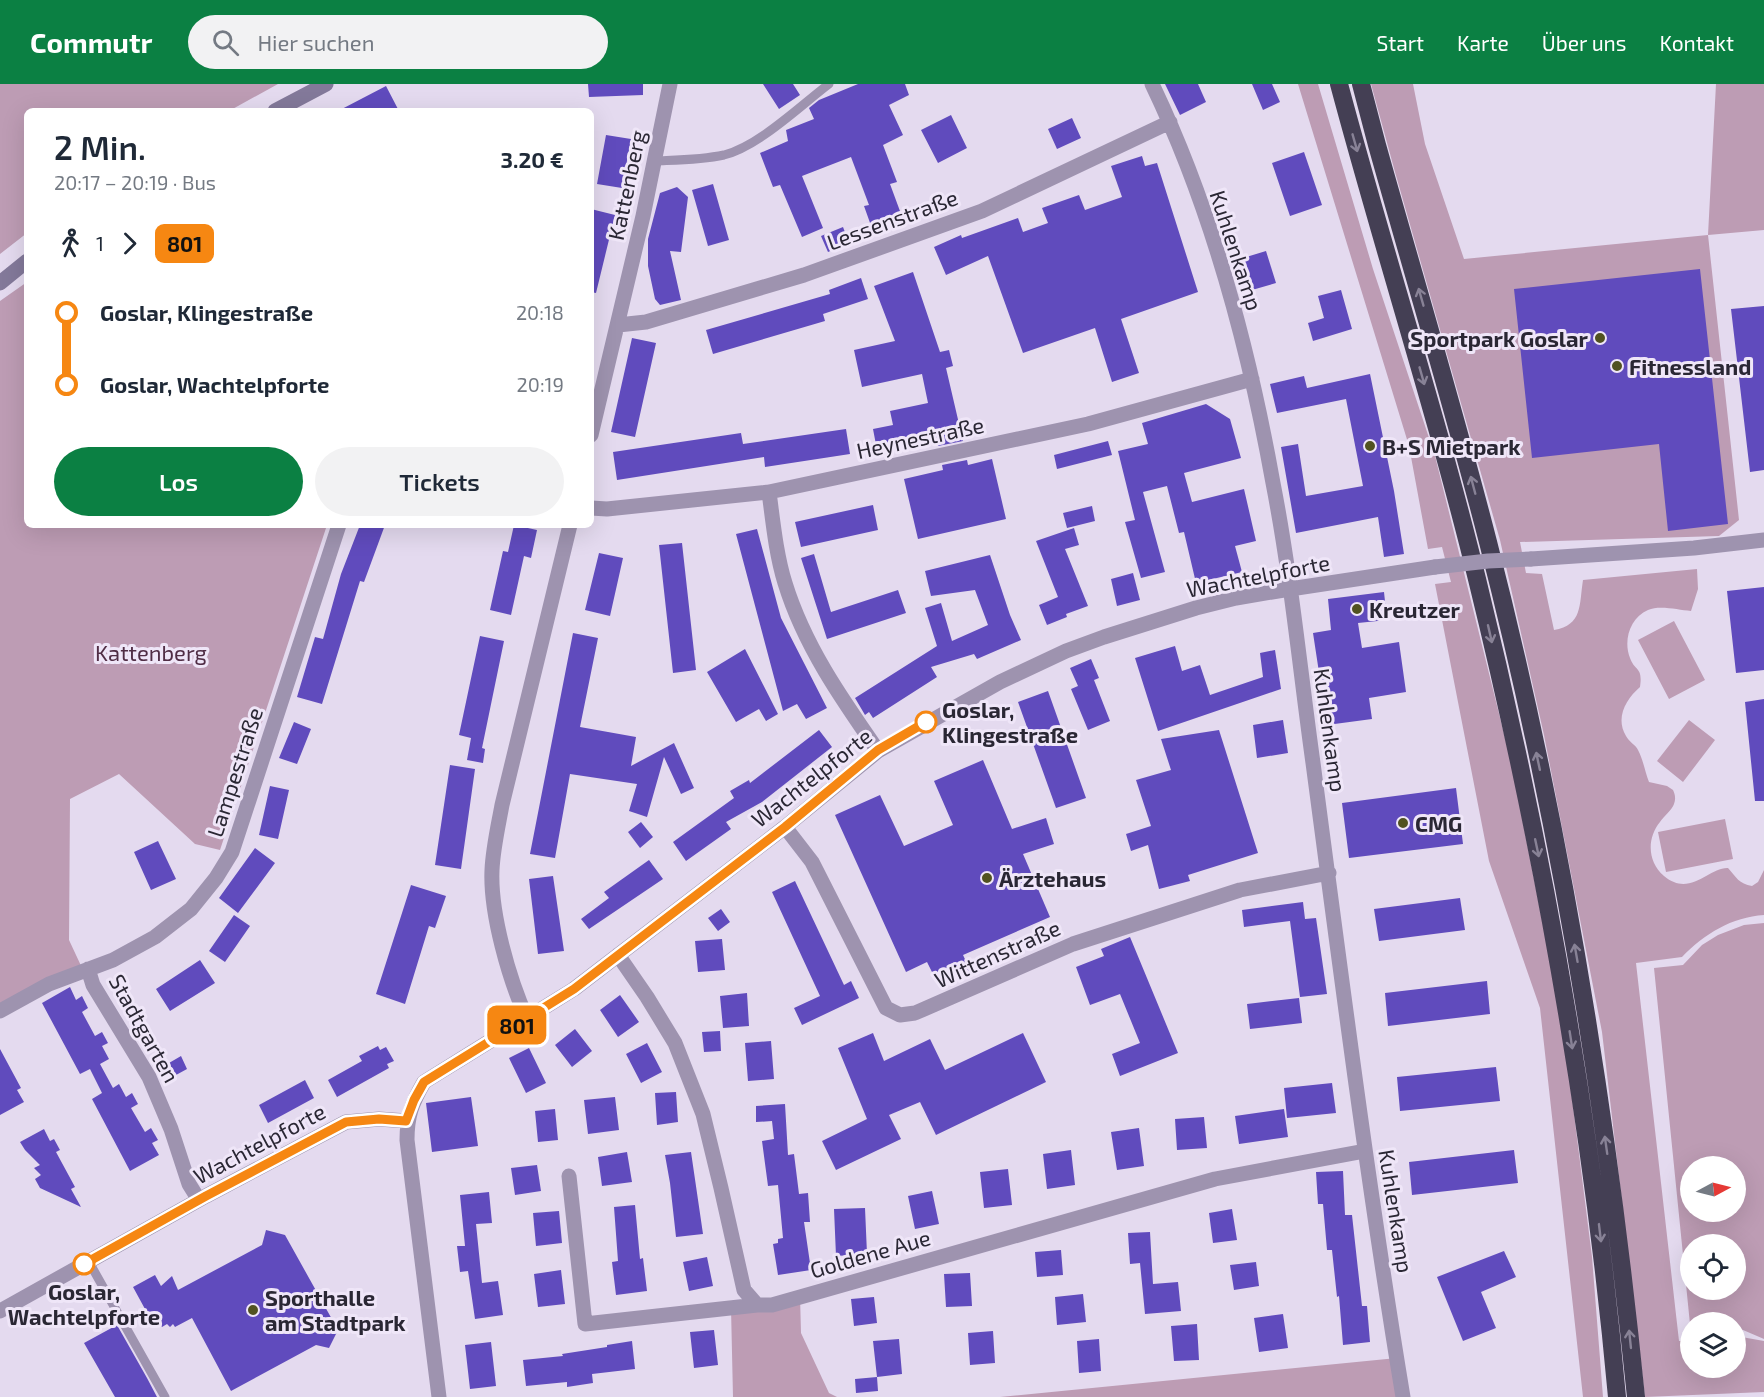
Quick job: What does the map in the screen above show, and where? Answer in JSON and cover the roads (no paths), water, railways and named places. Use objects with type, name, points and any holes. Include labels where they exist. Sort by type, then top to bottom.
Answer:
[{"type":"highway","points":[[1361,84],[1488,542],[1526,701],[1567,903],[1589,1028],[1623,1271],[1636,1397]]},
{"type":"highway","points":[[1339,85],[1456,498],[1495,653],[1516,750],[1568,1014],[1594,1190],[1609,1308],[1617,1397]]},
{"type":"main road","points":[[281,108],[326,84]]},
{"type":"main road","points":[[0,283],[24,263]]},
{"type":"street","name":"Kattenberg","points":[[594,408],[598,371],[618,325],[670,84]]},
{"type":"street","name":"Kuhlenkamp","points":[[1152,84],[1170,122],[1216,250],[1252,379],[1274,485],[1329,873],[1365,1151],[1403,1397]]},
{"type":"street","name":"Lessenstraße","points":[[618,325],[646,322],[804,275],[982,211],[1170,122]]},
{"type":"street","name":"Heynestraße","points":[[594,508],[607,509],[769,492],[1088,424],[1252,379]]},
{"type":"street","points":[[769,492],[785,582],[808,642],[836,691],[878,750]]},
{"type":"street","name":"Lampestraße","points":[[88,969],[137,948],[191,909],[216,878],[232,852],[338,528]]},
{"type":"street","points":[[527,1019],[516,993],[505,956],[494,903],[492,872],[502,805],[569,528]]},
{"type":"street","name":"Wachtelpforte","points":[[0,1311],[199,1200],[346,1122],[379,1119],[406,1121],[424,1082],[574,989],[785,827],[878,750],[1000,682],[1066,651],[1104,636],[1196,608],[1290,589],[1488,561],[1694,548],[1764,540]]},
{"type":"street","name":"Wittenstraße","points":[[785,827],[812,862],[886,1008],[900,1016],[915,1013],[1073,944],[1239,891],[1329,873]]},
{"type":"street","points":[[618,955],[675,1043],[703,1114],[744,1290],[757,1305]]},
{"type":"street","name":"Stadtgarten","points":[[0,1011],[49,984],[88,969],[93,985],[149,1077],[171,1129],[189,1184],[199,1200]]},
{"type":"street","points":[[406,1121],[439,1397]]},
{"type":"street","name":"Goldene Aue","points":[[569,1176],[585,1324],[772,1305],[1215,1179],[1365,1151]]},
{"type":"lane","points":[[655,161],[694,160],[727,154],[764,136],[829,84]]},
{"type":"lane","points":[[89,1262],[165,1397]]},
{"type":"place","name":"Sportpark Goslar","points":[[1600,338]]},
{"type":"place","name":"Fitnessland","points":[[1617,366]]},
{"type":"place","name":"B+S Mietpark","points":[[1370,446]]},
{"type":"place","name":"Kreutzer","points":[[1357,609]]},
{"type":"place","name":"Goslar, Klingestraße","points":[[926,722]]},
{"type":"place","name":"CMG","points":[[1403,823]]},
{"type":"place","name":"Ärztehaus","points":[[987,878]]},
{"type":"place","name":"Goslar, Wachtelpforte","points":[[84,1264]]},
{"type":"place","name":"Sporthalle am Stadtpark","points":[[253,1310]]}]
